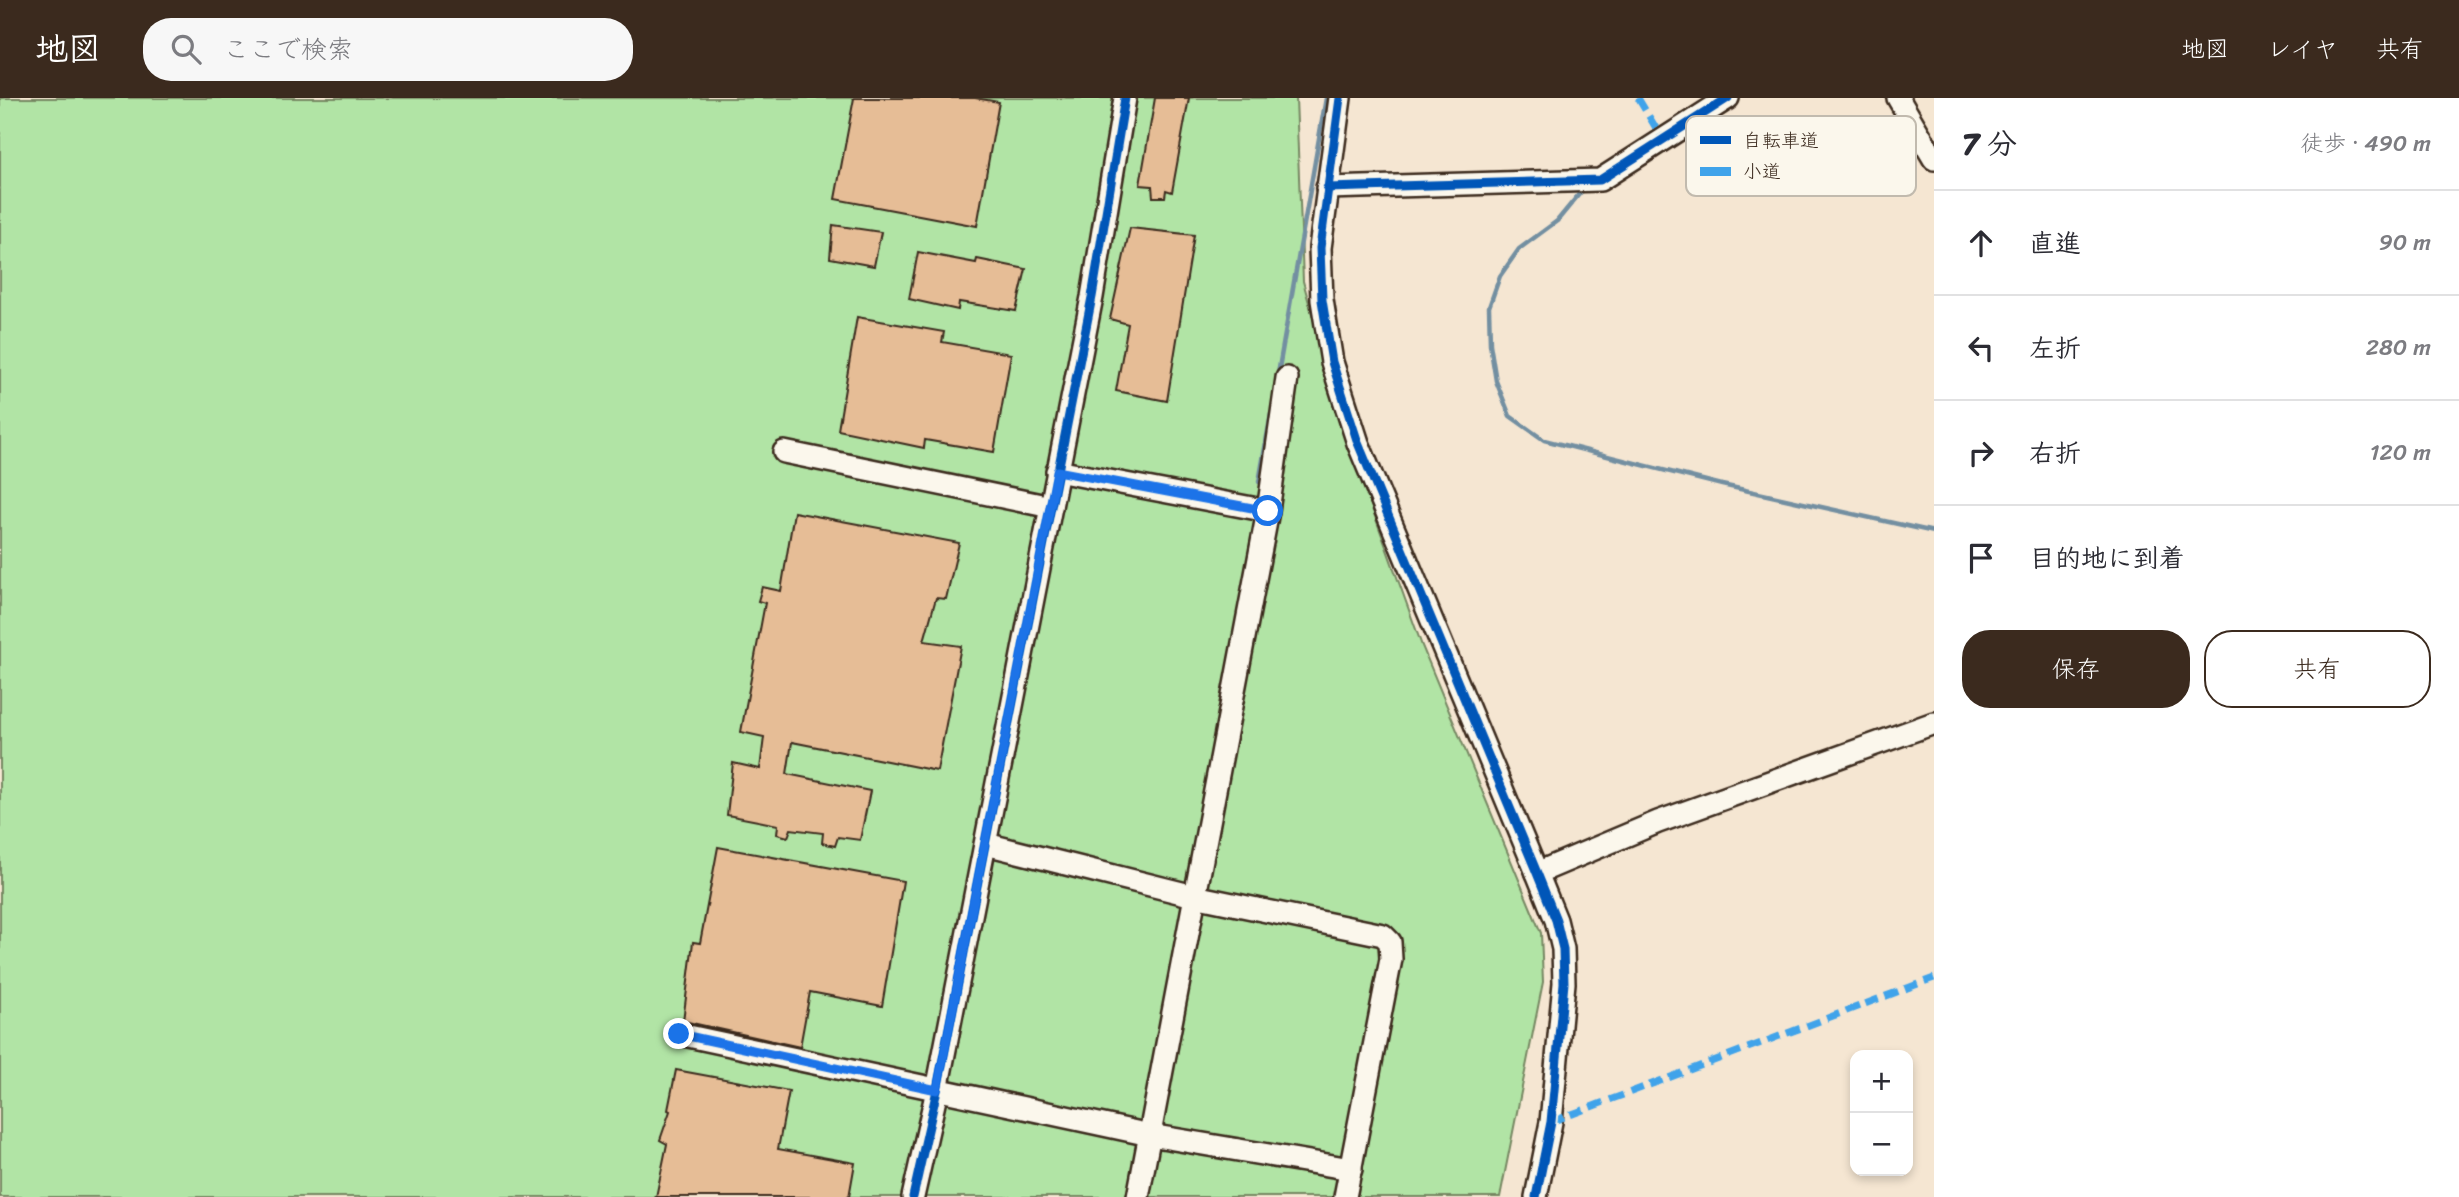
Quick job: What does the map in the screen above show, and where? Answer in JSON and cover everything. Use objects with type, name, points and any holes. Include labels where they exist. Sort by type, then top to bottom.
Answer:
[{"type":"street","points":[[914,1197],[1052,507],[1092,297],[1125,98]]},
{"type":"street","points":[[1340,98],[1320,248],[1322,300],[1332,362],[1358,443],[1537,873],[1556,920],[1563,948],[1564,983],[1551,1122],[1536,1197]]},
{"type":"street","points":[[1700,116],[1728,98]]},
{"type":"street","points":[[1898,98],[1909,116]]},
{"type":"street","points":[[1327,188],[1600,180],[1686,125]]},
{"type":"street","points":[[1916,128],[1934,159]]},
{"type":"street","points":[[1138,1197],[1268,511],[1287,379]]},
{"type":"street","points":[[784,452],[1052,507]]},
{"type":"street","points":[[1057,471],[1268,511]]},
{"type":"street","points":[[1537,873],[1658,822],[1934,723]]},
{"type":"street","points":[[986,844],[1194,896],[1383,935],[1390,942],[1391,959],[1345,1197]]},
{"type":"street","points":[[679,1034],[1150,1135],[1350,1169]]},
{"type":"green space","points":[[0,98],[1296,98],[1303,281],[1344,431],[1422,646],[1541,933],[1543,982],[1500,1197],[0,1197]]},
{"type":"building","points":[[854,98],[975,98],[999,102],[977,226],[835,199]]},
{"type":"building","points":[[1155,98],[1189,98],[1172,192],[1166,190],[1165,197],[1153,197],[1152,186],[1140,185]]},
{"type":"building","points":[[833,225],[881,232],[874,266],[830,258]]},
{"type":"building","points":[[1130,228],[1194,235],[1167,401],[1116,391],[1128,324],[1110,319]]},
{"type":"building","points":[[918,252],[976,263],[977,259],[1026,269],[1016,311],[959,302],[958,310],[909,299]]},
{"type":"building","points":[[857,317],[944,332],[942,342],[1011,354],[994,452],[925,440],[924,448],[838,430]]},
{"type":"building","points":[[794,512],[959,543],[946,599],[936,598],[924,641],[961,646],[937,771],[792,742],[787,774],[870,791],[860,840],[838,837],[835,846],[822,843],[823,833],[791,829],[788,837],[777,834],[778,825],[727,815],[733,763],[760,769],[764,737],[741,732],[765,603],[758,601],[762,587],[781,591]]},
{"type":"building","points":[[718,847],[903,881],[882,1006],[810,992],[800,1047],[683,1021],[693,942],[700,943]]},
{"type":"building","points":[[676,1070],[789,1091],[778,1149],[855,1163],[849,1197],[656,1197],[667,1144],[660,1140],[670,1111],[668,1110]]},
{"type":"waterway","points":[[1278,374],[1326,98]]},
{"type":"waterway","points":[[1585,187],[1557,221],[1519,249],[1500,276],[1489,307],[1490,344],[1496,381],[1510,416],[1544,440],[1722,485],[1934,532]]},
{"type":"waterway","points":[[1259,482],[1271,414]]},
{"type":"marked path","points":[[1638,98],[1663,140]]},
{"type":"marked path","points":[[1551,1122],[1934,978]]},
{"type":"cycle path","points":[[913,1197],[937,1090],[1092,297],[1125,98]]},
{"type":"cycle path","points":[[1340,98],[1320,248],[1322,300],[1332,362],[1358,443],[1537,873],[1556,920],[1563,949],[1564,983],[1551,1122],[1536,1197]]},
{"type":"cycle path","points":[[1700,116],[1728,98]]},
{"type":"cycle path","points":[[1327,188],[1600,180],[1686,125]]},
{"type":"route","points":[[679,1034],[937,1090],[1057,471],[1268,511]]}]
